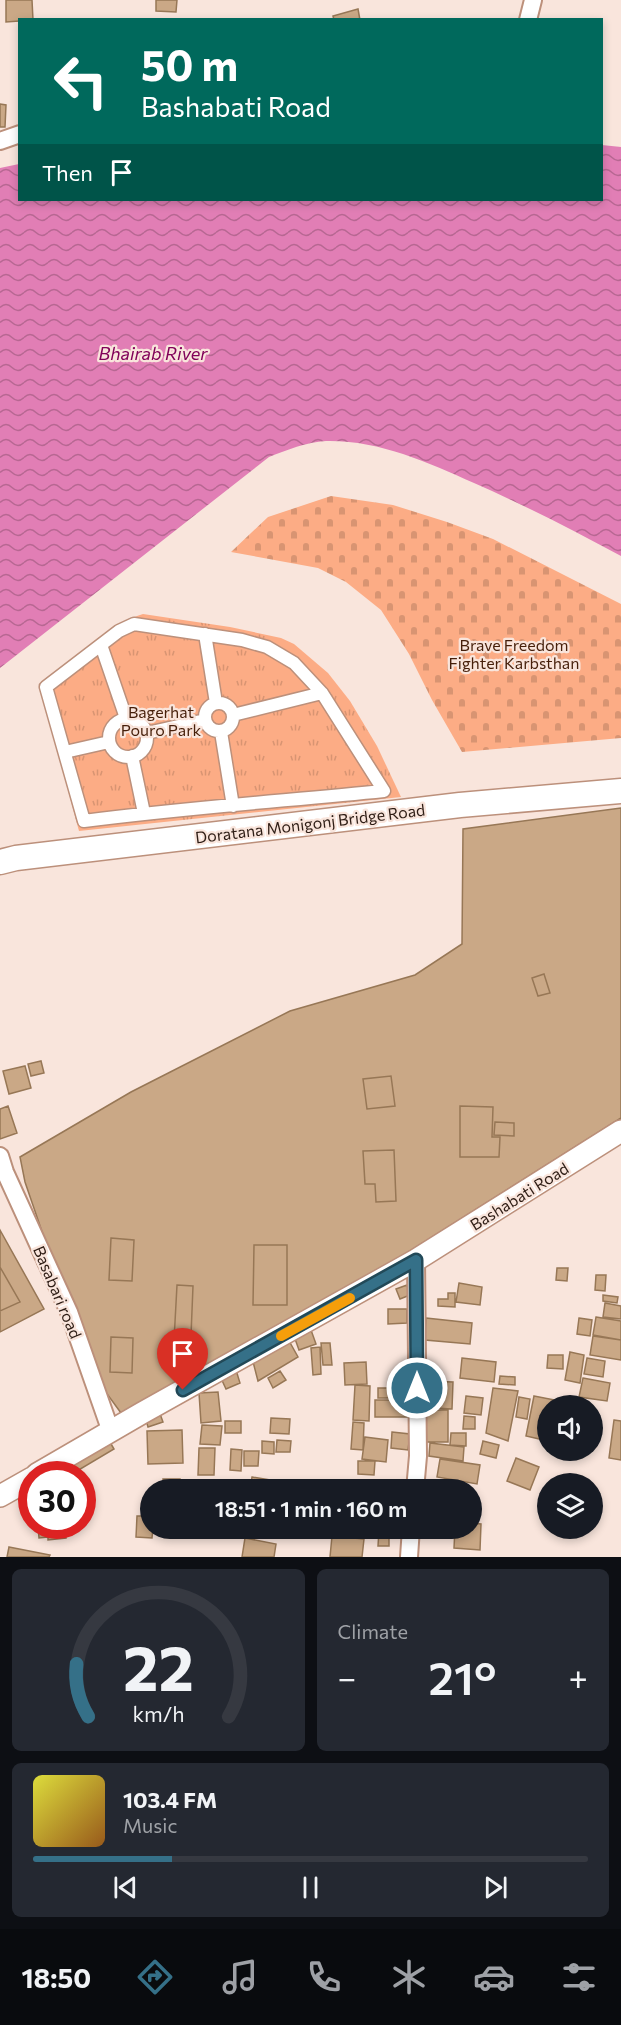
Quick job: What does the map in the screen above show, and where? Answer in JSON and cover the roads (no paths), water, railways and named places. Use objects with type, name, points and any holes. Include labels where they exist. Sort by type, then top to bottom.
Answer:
[{"type":"main road","name":"Doratana Monigonj Bridge Road","points":[[0,862],[28,856],[460,805],[621,790]]},
{"type":"street","points":[[528,18],[533,0]]},
{"type":"street","points":[[0,141],[18,135]]},
{"type":"street","points":[[134,624],[242,640],[267,647],[294,663],[322,693],[384,791],[144,813],[84,821],[46,687],[101,645],[119,631],[134,624]]},
{"type":"street","points":[[205,634],[216,703]]},
{"type":"street","points":[[101,645],[126,718]]},
{"type":"street","points":[[233,715],[322,693]]},
{"type":"street","points":[[216,703],[227,706],[233,715],[231,726],[221,732],[210,729],[205,720],[207,709],[216,703]]},
{"type":"street","points":[[126,718],[139,722],[147,733],[146,746],[132,756],[117,754],[109,742],[110,729],[126,718]]},
{"type":"street","points":[[147,733],[205,720]]},
{"type":"street","points":[[221,732],[233,806]]},
{"type":"street","points":[[65,752],[109,742]]},
{"type":"street","points":[[132,756],[144,813]]},
{"type":"street","name":"Bashabati Road","points":[[60,1461],[416,1260],[621,1131]]},
{"type":"street","name":"Basabari road","points":[[0,1156],[5,1172],[69,1312],[111,1432]]},
{"type":"street","points":[[416,1260],[418,1456],[416,1479]]},
{"type":"street","points":[[0,1496],[18,1486]]},
{"type":"street","points":[[409,1557],[410,1539]]},
{"type":"water","name":"Bhairab River","points":[[603,145],[621,147],[621,556],[511,500],[420,460],[365,444],[326,441],[311,443],[269,457],[0,668],[0,168],[18,164],[18,201],[603,201]]},
{"type":"park label","name":"Brave Freedom Fighter Karbsthan","points":[[514,653]]},
{"type":"park label","name":"Bagerhat Pouro Park","points":[[161,720]]}]
